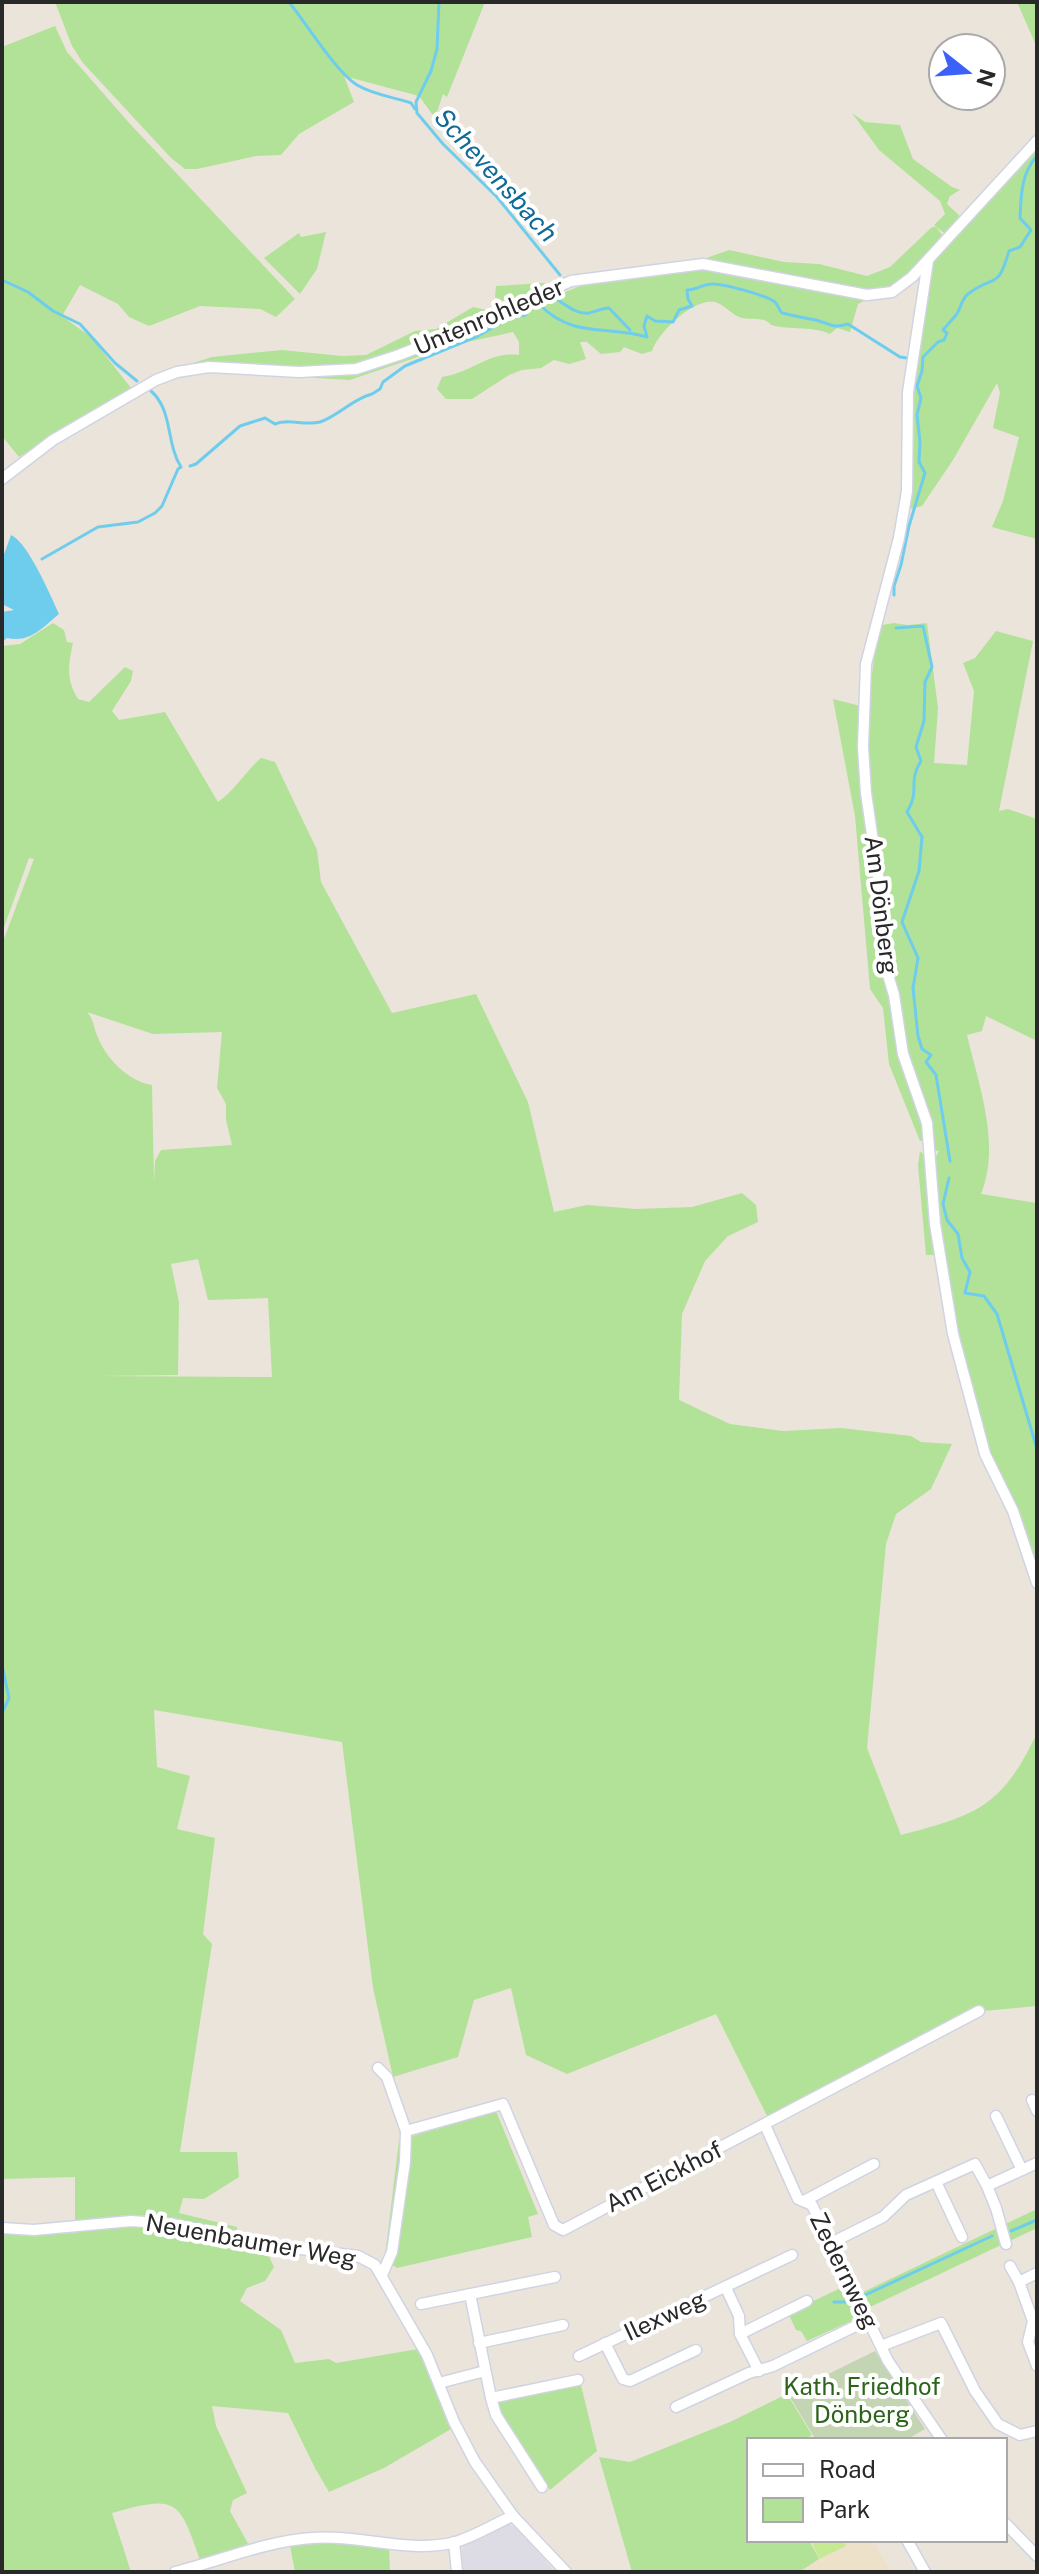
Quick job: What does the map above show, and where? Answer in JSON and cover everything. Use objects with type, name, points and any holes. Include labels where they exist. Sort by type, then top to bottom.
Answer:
[{"type":"street","name":"Untenrohleder","points":[[2,479],[53,440],[156,380],[177,372],[209,367],[299,372],[356,369],[453,333],[571,281],[703,264],[867,295],[892,292],[928,261],[1037,141]]},
{"type":"street","name":"Am Dönberg","points":[[928,261],[908,392],[907,491],[899,538],[866,664],[865,778],[882,903],[885,965],[894,995],[903,1054],[927,1123],[935,1224],[953,1334],[985,1454],[1013,1511],[1037,1583]]},
{"type":"street","name":"Am Eickhof","points":[[406,2131],[503,2104],[554,2225],[563,2230],[979,2011]]},
{"type":"street","points":[[378,2068],[387,2077],[406,2131],[405,2162],[392,2252],[382,2275]]},
{"type":"street","points":[[996,2116],[1022,2170]]},
{"type":"street","name":"Zedernweg","points":[[765,2125],[798,2199],[812,2205],[888,2361],[941,2438]]},
{"type":"street","points":[[987,2186],[1037,2163]]},
{"type":"street","name":"Zedernweg","points":[[804,2201],[874,2164]]},
{"type":"street","points":[[831,2243],[883,2217],[906,2195],[975,2164],[996,2208],[1006,2244]]},
{"type":"street","points":[[936,2182],[962,2237]]},
{"type":"street","name":"Neuenbaumer Weg","points":[[2,2228],[34,2230],[131,2221],[172,2224],[293,2248],[358,2256],[375,2265],[427,2355],[464,2443],[513,2516],[566,2572]]},
{"type":"street","name":"Ilexweg","points":[[579,2356],[792,2255]]},
{"type":"street","points":[[1010,2266],[1033,2321],[1028,2342],[1037,2366]]},
{"type":"street","points":[[1019,2282],[1037,2273]]},
{"type":"street","points":[[421,2304],[555,2277]]},
{"type":"street","name":"Ilexweg","points":[[726,2288],[739,2316],[740,2334],[759,2371]]},
{"type":"street","points":[[470,2294],[496,2415],[542,2487]]},
{"type":"street","points":[[740,2334],[807,2301]]},
{"type":"street","points":[[676,2407],[868,2320]]},
{"type":"street","name":"Zedernweg","points":[[881,2346],[941,2323],[975,2391],[998,2424],[1020,2435],[1037,2431]]},
{"type":"street","points":[[479,2343],[563,2325]]},
{"type":"street","name":"Ilexweg","points":[[605,2343],[623,2379],[630,2381],[696,2350]]},
{"type":"street","points":[[439,2383],[485,2371]]},
{"type":"street","points":[[491,2398],[578,2380]]},
{"type":"street","points":[[175,2572],[283,2542],[309,2538],[342,2537],[425,2545],[454,2542],[513,2516]]},
{"type":"street","points":[[1007,2525],[1037,2556]]},
{"type":"street","points":[[1027,2546],[1037,2535]]},
{"type":"street","points":[[454,2542],[457,2572]]},
{"type":"street","points":[[908,2542],[925,2572]]},
{"type":"shaded area","points":[[503,2525],[518,2529],[555,2572],[463,2572],[464,2545]]},
{"type":"shaded area","points":[[812,2542],[874,2542],[891,2572],[799,2572],[818,2559]]},
{"type":"green space","points":[[55,2],[485,2],[447,97],[443,94],[435,118],[419,96],[344,76],[354,102],[299,134],[281,155],[256,156],[185,169],[171,158],[83,63],[72,46]]},
{"type":"green space","points":[[1017,2],[1037,2],[1037,48],[1035,43]]},
{"type":"green space","points":[[55,26],[67,52],[131,125],[295,299],[276,317],[260,309],[200,306],[149,326],[129,317],[118,304],[80,285],[62,316],[91,337],[131,388],[19,457],[2,436],[2,47]]},
{"type":"green space","points":[[852,113],[865,122],[900,125],[913,159],[960,190],[950,196],[947,204],[963,219],[947,235],[934,225],[945,214],[940,201],[879,150]]},
{"type":"green space","points":[[1037,145],[1037,539],[992,527],[1003,501],[1019,437],[993,428],[1000,393],[997,383],[953,460],[922,506],[909,509],[916,360],[932,261]]},
{"type":"green space","points":[[932,227],[936,227],[944,237],[905,280],[858,304],[850,332],[837,328],[830,334],[775,326],[764,320],[739,317],[718,303],[709,302],[679,316],[662,334],[652,351],[642,354],[624,347],[620,352],[601,354],[587,342],[580,342],[586,359],[569,364],[554,360],[541,368],[522,370],[472,399],[446,399],[437,389],[442,377],[499,356],[519,355],[519,342],[513,332],[453,345],[350,380],[297,377],[193,363],[212,357],[282,350],[342,356],[366,355],[415,331],[436,329],[473,307],[496,312],[508,303],[495,297],[496,286],[544,283],[556,296],[582,285],[701,260],[729,250],[784,262],[819,264],[867,276],[890,267]]},
{"type":"green space","points":[[326,232],[317,269],[300,294],[264,258],[299,233],[301,237]]},
{"type":"green space","points":[[53,623],[64,630],[67,642],[73,643],[69,666],[71,685],[78,699],[89,702],[125,667],[133,671],[131,681],[112,711],[119,720],[165,712],[218,802],[261,758],[275,762],[317,850],[321,882],[392,1013],[476,994],[528,1102],[554,1212],[587,1205],[636,1209],[692,1207],[742,1193],[756,1205],[758,1222],[728,1236],[705,1261],[682,1314],[679,1400],[730,1424],[783,1431],[841,1428],[911,1436],[921,1442],[952,1444],[931,1489],[896,1514],[886,1544],[867,1748],[901,1835],[968,1813],[999,1793],[1012,1777],[1037,1733],[1037,2006],[984,2011],[975,2006],[768,2118],[716,2014],[567,2074],[526,2055],[511,1988],[474,2000],[458,2057],[393,2077],[373,1988],[342,1742],[154,1710],[157,1767],[190,1776],[177,1829],[215,1838],[203,1934],[212,1944],[180,2152],[237,2152],[239,2177],[204,2199],[183,2198],[179,2213],[237,2227],[236,2240],[265,2248],[274,2267],[265,2281],[247,2288],[240,2301],[281,2330],[295,2363],[329,2359],[336,2363],[418,2349],[451,2429],[384,2468],[329,2492],[288,2413],[212,2406],[216,2426],[247,2493],[233,2500],[230,2511],[251,2549],[201,2563],[181,2514],[173,2507],[151,2504],[134,2507],[112,2513],[131,2572],[2,2572],[2,2233],[75,2233],[75,2177],[2,2179],[2,944],[34,859],[29,858],[2,933],[2,646],[20,644]],"holes":[[[87,1012],[153,1034],[222,1032],[217,1088],[226,1104],[232,1145],[161,1150],[155,1161],[154,1182],[152,1085],[126,1074],[112,1060]],[[198,1259],[208,1300],[268,1298],[272,1377],[99,1376],[178,1375],[179,1302],[171,1264]]]},
{"type":"green space","points":[[927,623],[938,708],[934,763],[967,765],[974,691],[963,663],[975,658],[996,631],[1033,641],[999,811],[1008,809],[1037,819],[1037,1041],[986,1016],[982,1031],[967,1035],[989,1135],[987,1175],[981,1194],[1037,1203],[1037,1570],[989,1452],[955,1323],[946,1255],[926,1255],[918,1165],[920,1151],[932,1163],[939,1151],[932,1150],[931,1140],[920,1141],[889,1064],[883,1008],[870,989],[855,816],[833,699],[868,708],[875,649],[882,625]]},
{"type":"green space","points":[[496,2111],[538,2214],[528,2217],[532,2237],[397,2268],[392,2265],[396,2257],[385,2256],[399,2140]]},
{"type":"green space","points":[[1037,2209],[1037,2228],[868,2308],[861,2293]]},
{"type":"green space","points":[[845,2286],[860,2317],[807,2341],[801,2331],[796,2330],[788,2313]]},
{"type":"green space","name":"Kath. Friedhof Dönberg","points":[[875,2351],[925,2429],[909,2438],[815,2438],[788,2394]]},
{"type":"green space","points":[[580,2381],[597,2451],[550,2490],[499,2412],[496,2400]]},
{"type":"green space","points":[[787,2394],[812,2435],[807,2438],[747,2438],[747,2542],[810,2542],[819,2559],[799,2572],[632,2572],[599,2457],[630,2462],[730,2422]]},
{"type":"green space","points":[[341,2541],[389,2547],[390,2572],[295,2572],[290,2546]]},
{"type":"green space","points":[[812,2542],[844,2542],[846,2546],[819,2559]]},
{"type":"water","points":[[11,535],[31,558],[59,614],[29,636],[7,638],[2,642],[2,612],[14,610],[2,604],[2,560]]},
{"type":"waterway","points":[[289,2],[349,79],[370,91],[411,103],[415,109]]},
{"type":"waterway","name":"Schevensbach","points":[[439,2],[437,49],[431,71],[416,102],[417,113],[443,144],[497,197],[560,275]]},
{"type":"waterway","points":[[894,595],[909,526],[925,473],[919,462],[917,415],[921,398],[917,386],[923,357],[944,340],[947,333],[943,330],[958,313],[966,296],[998,277],[1009,251],[1020,247],[1031,230],[1020,218],[1021,201],[1025,177],[1037,156]]},
{"type":"waterway","points":[[2,280],[80,324],[115,363],[137,381]]},
{"type":"waterway","points":[[190,466],[240,426],[265,418],[275,424],[320,422],[380,389],[383,382],[405,366],[478,336],[511,317],[525,315],[540,305],[565,323],[578,327],[647,337],[644,326],[647,316],[655,321],[673,322],[679,310],[692,306],[687,290],[717,284],[771,299],[782,313],[835,326],[848,324],[900,357],[907,358]]},
{"type":"waterway","name":"Schevensbach","points":[[553,297],[584,313],[609,308],[630,330]]},
{"type":"waterway","points":[[42,559],[98,527],[138,522],[162,506],[181,467],[163,408],[151,391]]},
{"type":"waterway","points":[[896,628],[923,626],[932,667],[925,682],[924,721],[916,747],[921,761],[907,812],[922,837],[919,871],[902,922],[918,958],[913,988],[918,1036],[922,1049],[931,1055],[926,1062],[936,1075],[950,1161]]},
{"type":"waterway","points":[[949,1178],[943,1204],[947,1220],[958,1234],[962,1258],[970,1272],[965,1293],[984,1296],[997,1314],[1037,1449]]},
{"type":"waterway","points":[[2,1624],[2,1630]]},
{"type":"waterway","points":[[2,1665],[9,1698],[2,1713]]},
{"type":"waterway","points":[[1011,2231],[1037,2220]]},
{"type":"waterway","points":[[863,2296],[992,2236]]},
{"type":"waterway","points":[[834,2302],[846,2302]]}]
